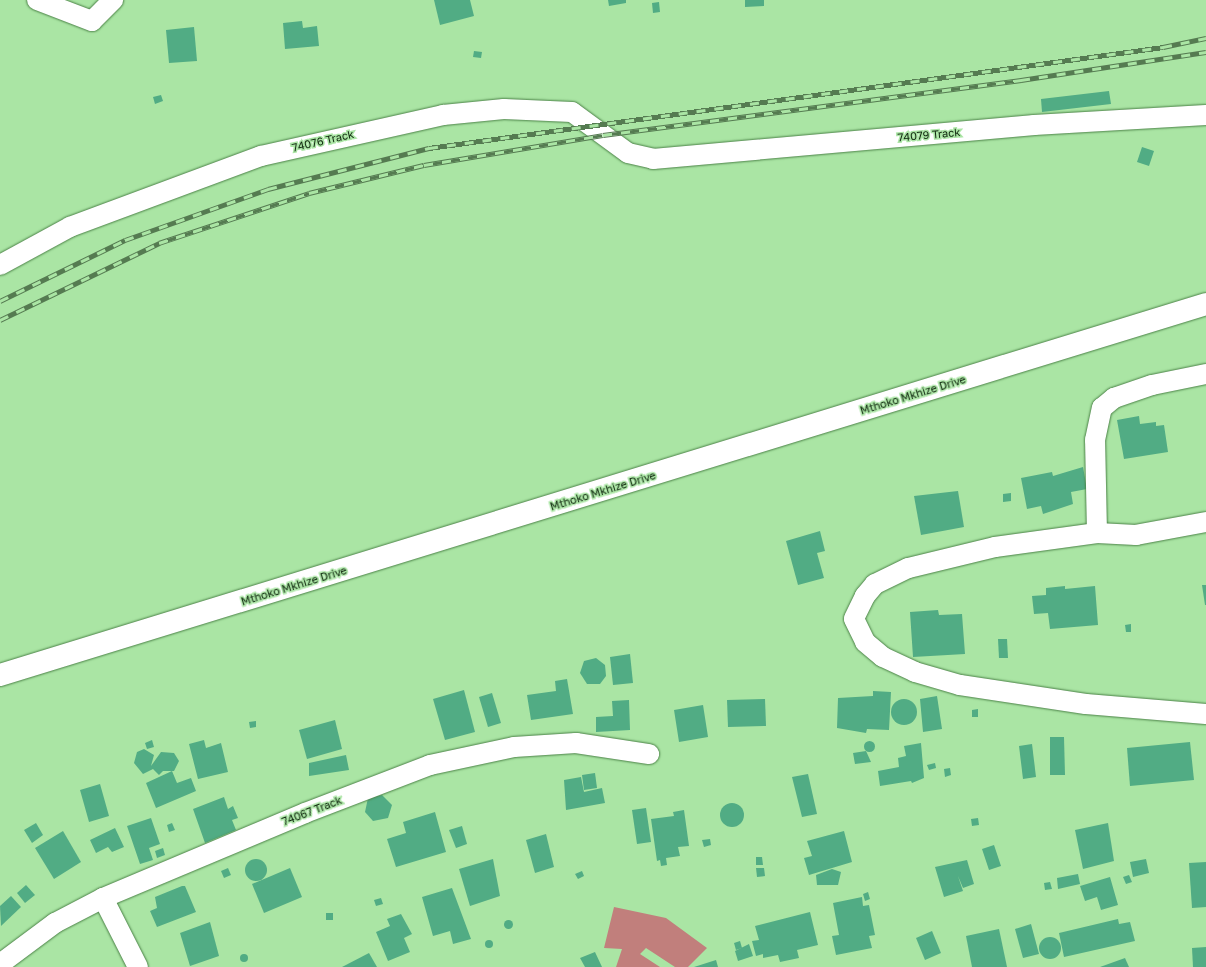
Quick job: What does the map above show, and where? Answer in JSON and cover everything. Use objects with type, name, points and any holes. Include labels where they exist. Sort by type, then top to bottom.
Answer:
[{"type":"street","points":[[37,0],[92,21],[113,0]]},
{"type":"street","name":"74076 Track","points":[[0,265],[70,227],[261,156],[443,115],[504,109],[572,112],[628,153],[653,159]]},
{"type":"street","name":"74079 Track","points":[[653,159],[691,158],[1034,125],[1206,115]]},
{"type":"street","name":"Mthoko Mkhize Drive","points":[[0,675],[1206,304]]},
{"type":"street","points":[[1097,533],[1095,440],[1102,408],[1114,398],[1152,385],[1206,374]]},
{"type":"street","points":[[1206,522],[1136,535],[1097,533],[995,548],[908,568],[875,584],[865,596],[856,611],[856,628],[865,642],[883,657],[915,672],[960,685],[1086,704],[1206,714]]},
{"type":"street","name":"74067 Track","points":[[0,964],[55,923],[102,898],[305,813],[430,765],[514,747],[576,743],[649,754]]},
{"type":"street","points":[[102,898],[138,967]]},
{"type":"shaded area","points":[[614,907],[666,918],[707,948],[688,967],[675,967],[646,948],[640,954],[660,967],[616,967],[622,949],[604,948]]},
{"type":"building","points":[[434,0],[470,0],[474,16],[440,25]]},
{"type":"building","points":[[608,0],[626,0],[626,3],[609,6]]},
{"type":"building","points":[[745,0],[764,0],[764,6],[745,7]]},
{"type":"building","points":[[659,2],[660,12],[653,13],[652,3]]},
{"type":"building","points":[[302,21],[303,28],[317,26],[319,46],[285,49],[283,23]]},
{"type":"building","points":[[194,27],[197,61],[169,63],[166,30]]},
{"type":"building","points":[[474,51],[482,52],[481,58],[473,57]]},
{"type":"building","points":[[1109,91],[1111,104],[1042,112],[1041,99]]},
{"type":"building","points":[[161,95],[163,101],[155,104],[153,97]]},
{"type":"building","points":[[1142,147],[1154,151],[1149,166],[1137,162]]},
{"type":"building","points":[[1139,416],[1140,424],[1156,422],[1156,426],[1164,425],[1168,452],[1124,459],[1117,420]]},
{"type":"building","points":[[1083,467],[1087,489],[1071,492],[1073,504],[1043,514],[1041,506],[1027,509],[1021,478],[1052,472],[1053,476]]},
{"type":"building","points":[[958,491],[964,527],[921,535],[914,496]]},
{"type":"building","points":[[1011,493],[1011,501],[1003,502],[1003,494]]},
{"type":"building","points":[[820,531],[825,551],[817,553],[824,578],[798,585],[786,541]]},
{"type":"building","points":[[1202,585],[1206,585],[1206,605],[1205,605]]},
{"type":"building","points":[[1065,586],[1065,589],[1095,586],[1098,625],[1050,629],[1048,613],[1034,614],[1032,596],[1046,595],[1046,588]]},
{"type":"building","points":[[938,610],[939,615],[962,614],[965,654],[913,657],[910,612]]},
{"type":"building","points":[[1131,624],[1131,632],[1126,632],[1125,625]]},
{"type":"building","points":[[998,639],[1007,639],[1008,658],[999,658]]},
{"type":"building","points":[[630,654],[633,683],[613,685],[610,657]]},
{"type":"building","points":[[596,658],[605,665],[606,676],[600,684],[587,684],[580,673],[584,661]]},
{"type":"building","points":[[567,679],[573,714],[531,720],[527,695],[556,691],[555,681]]},
{"type":"building","points":[[464,690],[475,732],[445,740],[433,699]]},
{"type":"building","points":[[873,691],[891,692],[889,730],[867,729],[866,733],[837,728],[838,698],[873,696]]},
{"type":"building","points":[[492,693],[501,723],[488,727],[479,697]]},
{"type":"building","points":[[937,696],[942,729],[923,732],[920,699]]},
{"type":"building","points":[[765,699],[766,726],[728,727],[727,700]]},
{"type":"building","points":[[904,699],[913,703],[917,712],[913,721],[904,725],[895,721],[891,712],[895,703]]},
{"type":"building","points":[[629,700],[630,730],[596,732],[596,717],[613,716],[612,701]]},
{"type":"building","points":[[703,705],[708,737],[679,742],[674,710]]},
{"type":"building","points":[[978,709],[978,717],[972,717],[972,710]]},
{"type":"building","points":[[335,720],[342,749],[307,759],[299,730]]},
{"type":"building","points":[[256,721],[256,727],[250,728],[249,722]]},
{"type":"building","points":[[1050,737],[1064,737],[1065,775],[1050,775]]},
{"type":"building","points":[[152,740],[154,747],[147,749],[145,743]]},
{"type":"building","points":[[204,740],[206,748],[221,743],[228,772],[198,779],[189,744]]},
{"type":"building","points":[[869,740],[873,742],[875,746],[873,750],[869,752],[865,750],[863,746],[865,742]]},
{"type":"building","points":[[1190,742],[1194,780],[1130,786],[1127,748]]},
{"type":"building","points":[[921,743],[924,778],[912,783],[911,781],[880,786],[878,771],[899,767],[898,758],[906,756],[904,746]]},
{"type":"building","points":[[1032,744],[1036,777],[1023,779],[1019,746]]},
{"type":"building","points":[[144,749],[154,755],[151,766],[161,752],[174,753],[179,761],[174,771],[163,771],[159,775],[153,769],[143,774],[134,763],[137,752]]},
{"type":"building","points":[[866,751],[871,762],[855,764],[853,753]]},
{"type":"building","points":[[346,755],[349,770],[309,776],[309,763]]},
{"type":"building","points":[[935,763],[936,768],[929,770],[927,765]]},
{"type":"building","points":[[950,768],[951,775],[945,777],[944,769]]},
{"type":"building","points":[[172,771],[177,783],[191,778],[196,791],[156,808],[146,783]]},
{"type":"building","points":[[595,773],[597,788],[584,790],[582,775]]},
{"type":"building","points":[[808,774],[817,814],[802,817],[792,777]]},
{"type":"building","points":[[581,777],[584,792],[602,788],[605,803],[566,810],[564,780]]},
{"type":"building","points":[[100,784],[109,816],[89,822],[80,790]]},
{"type":"building","points":[[382,795],[392,805],[388,818],[373,821],[365,812],[368,798]]},
{"type":"building","points":[[224,797],[228,809],[233,806],[238,818],[232,820],[236,830],[205,843],[193,809]]},
{"type":"building","points":[[732,803],[740,807],[744,815],[740,823],[732,827],[724,823],[720,815],[724,807]]},
{"type":"building","points":[[646,808],[651,842],[637,844],[632,810]]},
{"type":"building","points":[[684,810],[689,846],[678,847],[680,856],[666,858],[667,865],[661,866],[660,860],[657,861],[651,819],[674,816],[673,812]]},
{"type":"building","points":[[435,812],[446,852],[396,867],[387,839],[406,833],[403,822]]},
{"type":"building","points":[[151,818],[160,844],[149,848],[153,860],[140,864],[127,826]]},
{"type":"building","points":[[978,818],[979,825],[972,826],[971,819]]},
{"type":"building","points":[[36,823],[43,835],[32,843],[24,830]]},
{"type":"building","points":[[172,823],[175,830],[169,832],[167,825]]},
{"type":"building","points":[[1108,823],[1114,861],[1083,869],[1075,830]]},
{"type":"building","points":[[462,826],[467,844],[456,848],[449,830]]},
{"type":"building","points":[[115,828],[124,847],[112,852],[108,847],[96,853],[90,840]]},
{"type":"building","points":[[63,831],[81,862],[54,879],[35,848]]},
{"type":"building","points":[[844,831],[852,862],[809,875],[804,858],[812,856],[807,841]]},
{"type":"building","points":[[546,834],[554,867],[535,873],[526,840]]},
{"type":"building","points":[[710,839],[711,845],[704,847],[702,840]]},
{"type":"building","points":[[994,845],[1001,866],[989,870],[982,849]]},
{"type":"building","points":[[163,848],[165,855],[157,858],[155,851]]},
{"type":"building","points":[[756,857],[762,857],[763,865],[756,865]]},
{"type":"building","points":[[256,859],[260,860],[266,866],[266,874],[260,880],[256,881],[252,880],[246,874],[245,870],[246,866],[252,860]]},
{"type":"building","points":[[493,859],[500,896],[470,906],[459,869]]},
{"type":"building","points":[[1146,859],[1149,873],[1133,877],[1130,862]]},
{"type":"building","points":[[967,860],[974,884],[963,888],[958,876],[963,891],[944,897],[935,867]]},
{"type":"building","points":[[1206,862],[1206,907],[1192,908],[1189,863]]},
{"type":"building","points":[[228,868],[231,875],[224,878],[221,871]]},
{"type":"building","points":[[290,868],[302,897],[264,913],[252,884]]},
{"type":"building","points":[[756,868],[764,868],[765,876],[757,877]]},
{"type":"building","points":[[832,869],[841,872],[838,885],[817,885],[816,875]]},
{"type":"building","points":[[582,871],[584,876],[578,879],[575,874]]},
{"type":"building","points":[[1078,874],[1080,884],[1058,889],[1057,878]]},
{"type":"building","points":[[1129,875],[1132,882],[1126,884],[1123,877]]},
{"type":"building","points":[[1110,877],[1118,905],[1101,910],[1097,897],[1085,901],[1080,886]]},
{"type":"building","points":[[1050,882],[1052,889],[1045,890],[1044,883]]},
{"type":"building","points":[[26,885],[35,895],[25,903],[17,893]]},
{"type":"building","points":[[185,886],[196,912],[157,927],[150,911],[157,908],[155,897]]},
{"type":"building","points":[[452,888],[471,939],[453,944],[450,931],[433,936],[422,897]]},
{"type":"building","points":[[868,892],[870,899],[865,901],[863,894]]},
{"type":"building","points":[[11,896],[21,907],[1,926],[0,906]]},
{"type":"building","points":[[862,897],[863,906],[869,905],[875,935],[869,936],[872,948],[836,955],[832,936],[839,935],[833,903]]},
{"type":"building","points":[[381,898],[383,904],[376,906],[374,900]]},
{"type":"building","points":[[810,912],[818,945],[797,950],[799,958],[780,962],[778,955],[763,958],[763,954],[756,956],[752,941],[759,940],[755,926]]},
{"type":"building","points":[[326,913],[333,913],[333,920],[326,920]]},
{"type":"building","points":[[401,914],[412,934],[404,938],[410,952],[388,961],[376,932],[390,926],[387,919]]},
{"type":"building","points":[[1118,919],[1119,924],[1130,922],[1135,941],[1064,957],[1059,933]]},
{"type":"building","points":[[506,920],[510,920],[512,924],[510,928],[506,928],[504,926],[504,922]]},
{"type":"building","points":[[210,922],[219,956],[190,966],[180,933]]},
{"type":"building","points":[[1031,924],[1039,954],[1023,958],[1015,929]]},
{"type":"building","points":[[999,929],[1007,967],[972,967],[966,936]]},
{"type":"building","points":[[932,931],[941,953],[925,960],[916,938]]},
{"type":"building","points":[[1050,937],[1058,940],[1061,948],[1058,956],[1050,959],[1042,956],[1039,948],[1042,940]]},
{"type":"building","points":[[487,940],[491,940],[493,944],[491,948],[487,948],[485,946],[485,942]]},
{"type":"building","points":[[740,941],[742,948],[736,950],[734,943]]},
{"type":"building","points":[[749,944],[753,956],[738,961],[735,951]]},
{"type":"building","points":[[1206,947],[1206,967],[1193,967],[1192,948]]},
{"type":"building","points":[[595,952],[602,967],[585,967],[580,958]]},
{"type":"building","points":[[369,953],[377,967],[342,967]]},
{"type":"building","points":[[242,954],[246,954],[248,958],[246,962],[242,962],[240,960],[240,956]]},
{"type":"building","points":[[1125,958],[1129,967],[1100,967]]},
{"type":"building","points":[[716,960],[718,967],[694,967]]},
{"type":"railway","points":[[0,301],[125,240],[268,189],[429,148],[1163,47],[1206,38]]},
{"type":"railway","points":[[0,320],[159,243],[309,193],[424,165],[603,135],[1021,80],[1206,52]]}]
